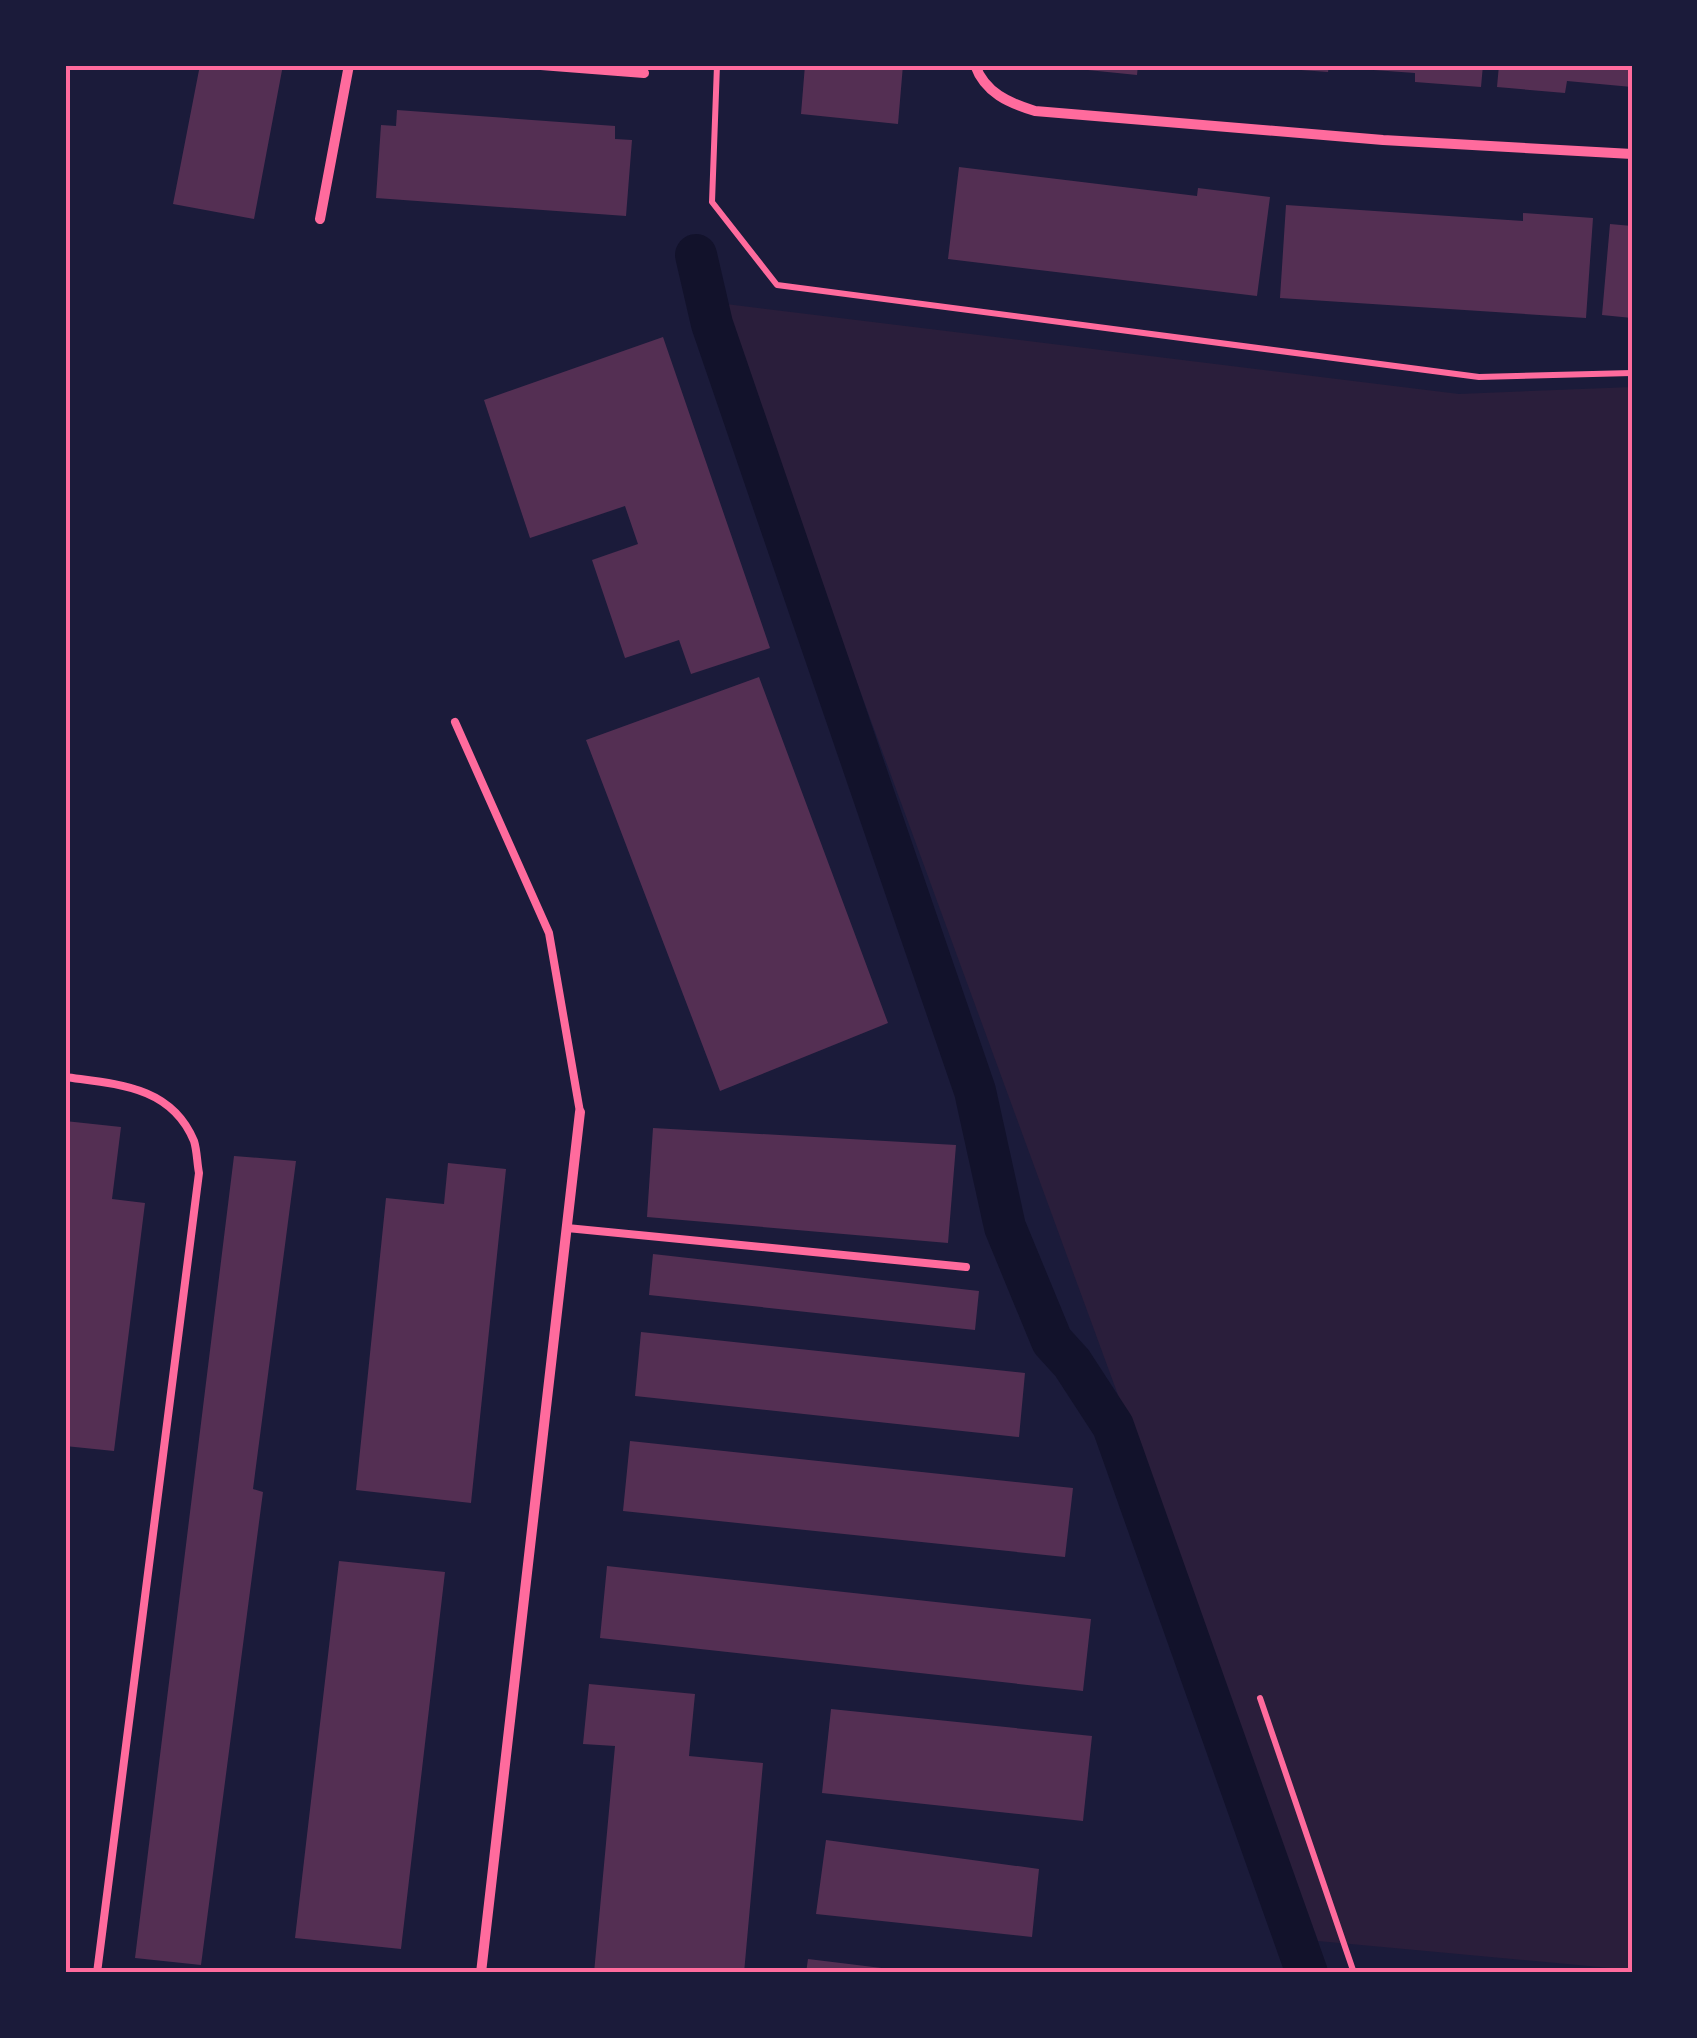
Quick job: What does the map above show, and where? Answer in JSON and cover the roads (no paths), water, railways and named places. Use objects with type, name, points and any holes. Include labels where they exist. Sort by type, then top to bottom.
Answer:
[{"type":"street","points":[[320,219],[350,65]]},
{"type":"street","points":[[540,65],[644,73]]},
{"type":"street","points":[[977,71],[995,94],[1035,112],[1383,140],[1632,154]]},
{"type":"street","points":[[481,1973],[580,1112]]},
{"type":"lane","points":[[455,722],[549,932],[580,1112]]},
{"type":"lane","points":[[65,1078],[127,1085],[152,1094],[173,1111],[194,1141],[199,1172],[97,1973]]},
{"type":"lane","points":[[567,1228],[966,1267]]},
{"type":"waterway","points":[[696,255],[712,324],[975,1091],[1005,1227],[1052,1341],[1072,1363],[1113,1426],[1307,1973]]}]
